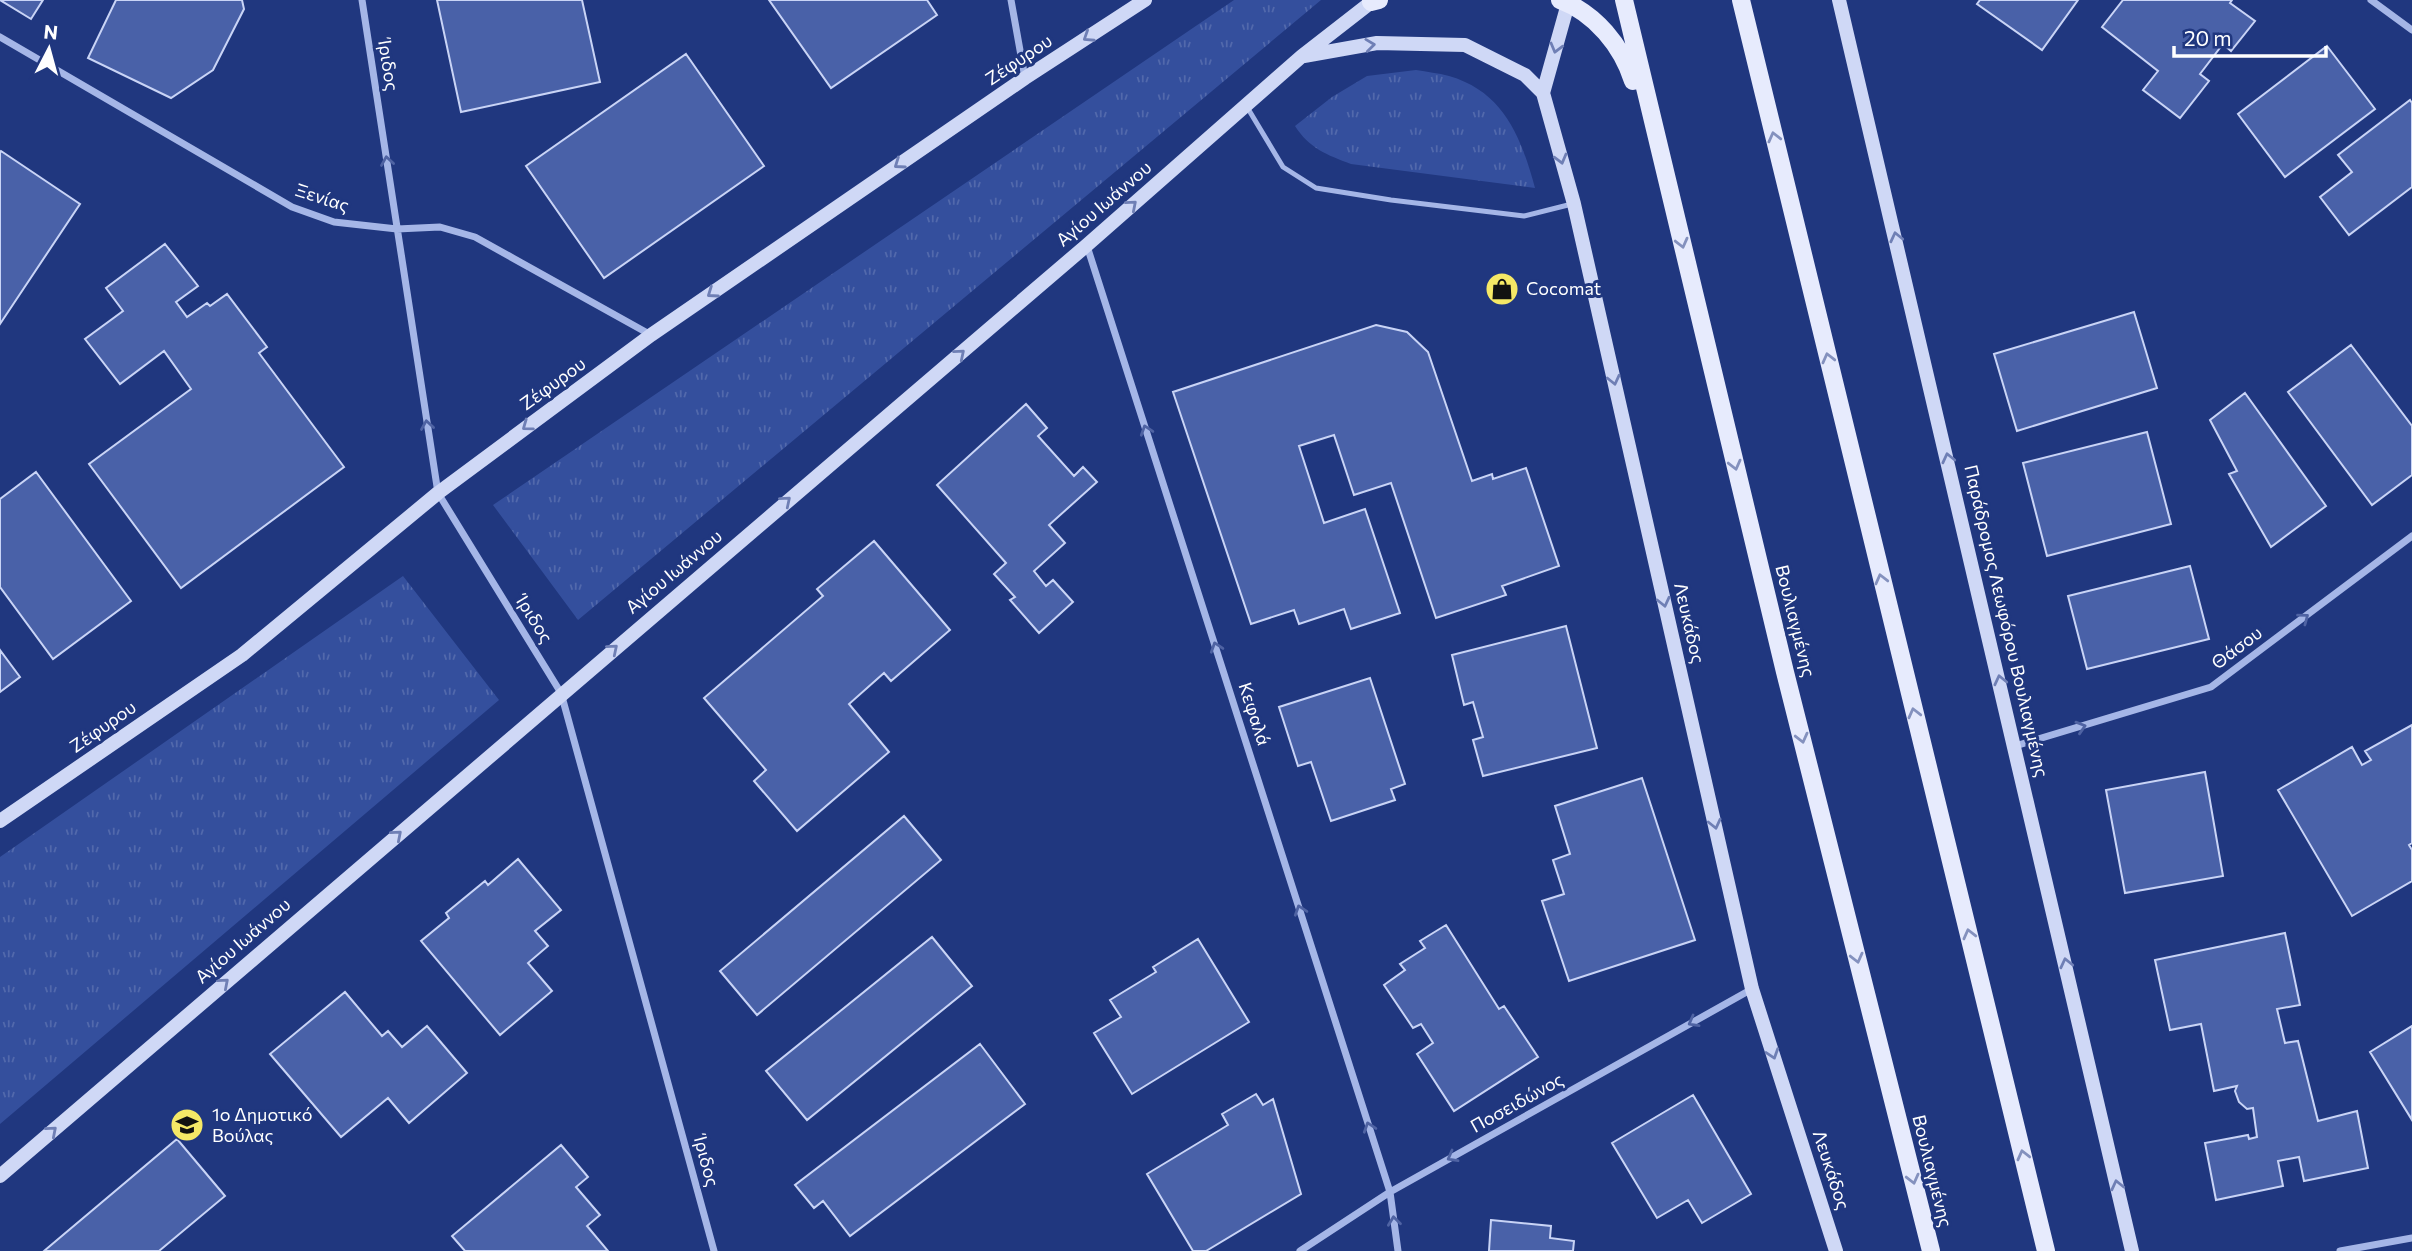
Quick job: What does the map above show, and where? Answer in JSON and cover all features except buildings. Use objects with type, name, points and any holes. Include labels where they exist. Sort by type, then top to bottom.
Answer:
[{"type":"main road","name":"Βουλιαγμένης","points":[[1624,0],[1782,658],[1931,1250]]},
{"type":"main road","points":[[1741,0],[2046,1251]]},
{"type":"main road","points":[[1565,1],[1583,11],[1604,30],[1628,64],[1666,177]]},
{"type":"street","name":"Ίριδος","points":[[362,0],[438,492],[561,693],[714,1251]]},
{"type":"street","points":[[1011,0],[1025,78]]},
{"type":"street","name":"Ζέφυρου","points":[[0,821],[242,654],[438,492],[651,335],[1025,78],[1145,0]]},
{"type":"street","name":"Παράδρομος Λεωφόρου Βουλιαγμένης","points":[[1839,0],[2132,1251]]},
{"type":"street","points":[[2371,0],[2412,30]]},
{"type":"street","name":"Αγίου Ιωάννου","points":[[0,1176],[1087,245],[1302,56],[1375,1]]},
{"type":"street","points":[[1544,93],[1565,1]]},
{"type":"street","name":"Ξενίας","points":[[0,37],[292,207],[334,222],[397,229],[440,226],[475,237],[651,335]]},
{"type":"street","points":[[1302,56],[1377,43],[1465,45],[1525,75],[1544,93]]},
{"type":"street","name":"Λευκάδος","points":[[1544,93],[1574,204],[1752,989],[1836,1251]]},
{"type":"street","name":"Κεφαλά","points":[[1087,245],[1390,1192],[1398,1251]]},
{"type":"street","name":"Θάσου","points":[[2015,746],[2211,687],[2412,536]]},
{"type":"street","name":"Ποσειδώνος","points":[[1300,1251],[1390,1192],[1752,989]]},
{"type":"street","points":[[2340,1251],[2412,1238]]},
{"type":"lane","points":[[1246,105],[1283,167],[1316,188],[1417,204],[1524,216],[1574,204]]},
{"type":"green space","points":[[1234,0],[1321,0],[578,620],[493,505]]},
{"type":"green space","points":[[1416,70],[1449,76],[1468,83],[1497,105],[1516,134],[1535,188],[1351,164],[1319,150],[1300,134],[1295,126],[1332,97],[1367,76]]},
{"type":"green space","points":[[403,576],[499,700],[0,1124],[0,857]]},
{"type":"place","name":"Cocomat","points":[[1502,289]]},
{"type":"place","name":"1ο Δημοτικό Βούλας","points":[[187,1125]]}]
